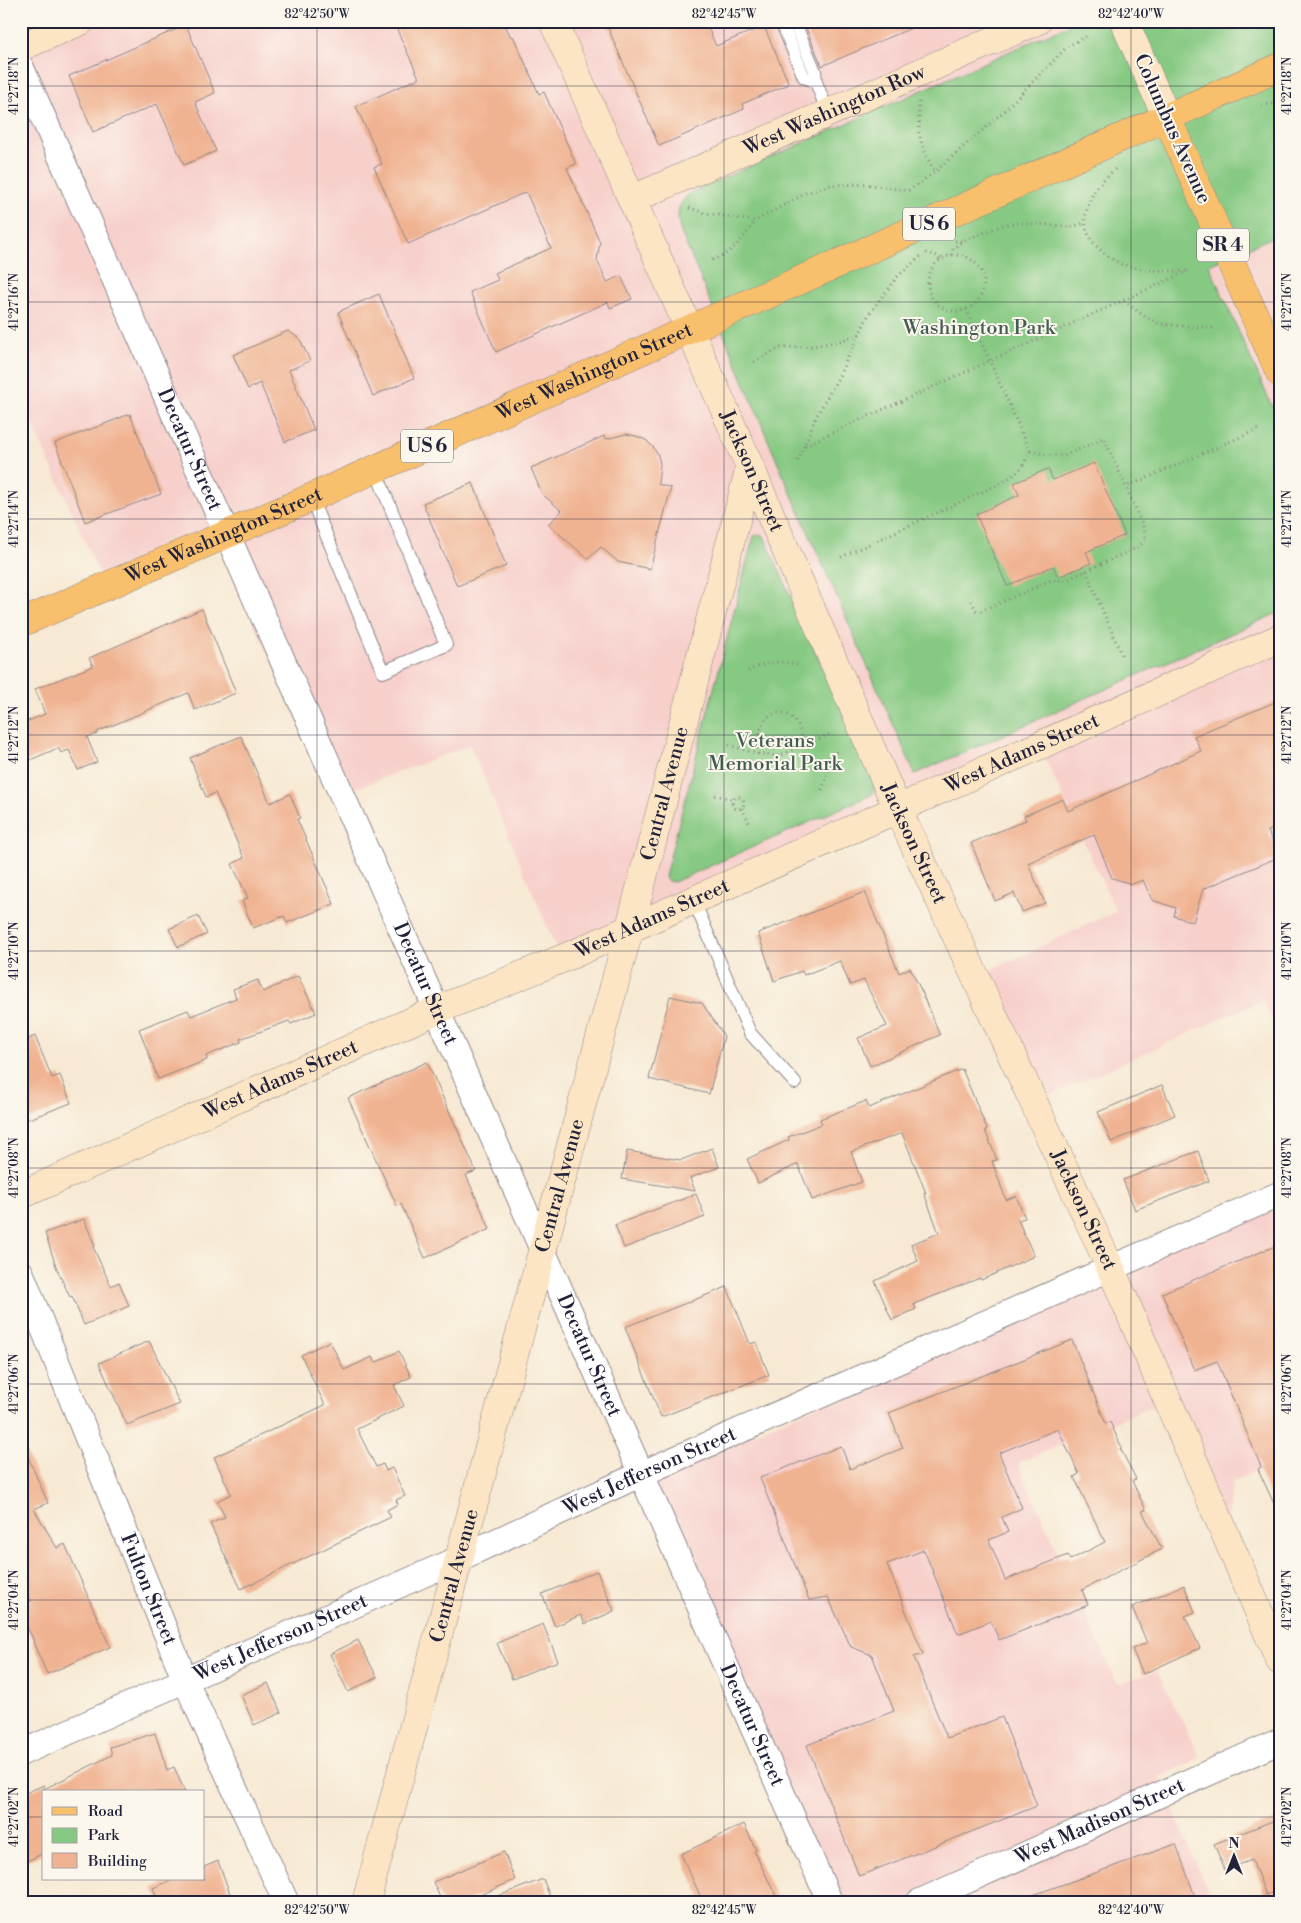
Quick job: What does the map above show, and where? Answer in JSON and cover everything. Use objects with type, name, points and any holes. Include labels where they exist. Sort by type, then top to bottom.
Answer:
[{"type":"main road","name":"US 6","points":[[1167,118],[1280,67]]},
{"type":"main road","name":"West Washington Street","points":[[21,624],[311,498],[1167,118]]},
{"type":"main road","name":"Columbus Avenue","points":[[1167,118],[1280,373]]},
{"type":"street","points":[[21,47],[80,21]]},
{"type":"street","name":"Jackson Street","points":[[553,21],[690,329],[897,808],[1111,1269],[1280,1661]]},
{"type":"street","name":"West Washington Row","points":[[632,199],[1037,21]]},
{"type":"street","name":"Columbus Avenue","points":[[1124,21],[1167,118]]},
{"type":"street","name":"Decatur Street","points":[[21,67],[830,1902]]},
{"type":"street","name":"Central Avenue","points":[[366,1902],[630,927],[750,467]]},
{"type":"street","name":"West Adams Street","points":[[21,1195],[436,1010],[571,955],[1280,638]]},
{"type":"street","name":"West Jefferson Street","points":[[21,1753],[458,1559],[641,1474],[1280,1194]]},
{"type":"street","name":"Fulton Street","points":[[21,1273],[185,1680],[286,1902]]},
{"type":"street","name":"West Madison Street","points":[[919,1902],[1280,1741]]},
{"type":"lane","points":[[781,21],[804,77],[816,82]]},
{"type":"lane","points":[[794,21],[815,71],[816,82],[828,113]]},
{"type":"lane","points":[[311,498],[383,672],[446,645],[375,469]]},
{"type":"lane","points":[[694,899],[750,1033],[795,1083]]},
{"type":"path","points":[[712,260],[732,250],[755,221],[806,193],[831,185],[866,184],[908,191],[934,172],[1003,112],[1068,46],[1087,36]]},
{"type":"path","points":[[919,102],[919,133],[925,154],[934,172]]},
{"type":"path","points":[[805,445],[1188,271],[1137,268],[1110,259],[1094,244],[1085,224],[1086,214],[1094,191],[1118,167]]},
{"type":"path","points":[[689,208],[755,221]]},
{"type":"path","points":[[952,255],[953,249],[962,241],[1006,224],[1071,226],[1085,224]]},
{"type":"path","points":[[947,239],[962,241]]},
{"type":"path","points":[[798,461],[816,417],[869,314],[887,289],[908,266],[929,248]]},
{"type":"path","points":[[925,253],[935,255],[941,259]]},
{"type":"path","points":[[952,255],[959,255],[976,263],[984,280],[980,297],[974,304],[966,308],[949,310],[940,306],[930,292],[928,283],[934,265],[941,259],[952,255]]},
{"type":"path","points":[[1124,300],[1147,318],[1160,324],[1214,328]]},
{"type":"path","points":[[966,308],[1030,451]]},
{"type":"path","points":[[754,362],[780,348],[814,346],[840,341],[860,334]]},
{"type":"path","points":[[1126,487],[1259,429]]},
{"type":"path","points":[[971,601],[976,610],[981,611],[1052,580],[1066,580],[1138,547],[1146,540],[1126,487],[1104,438],[1064,456],[1046,455],[1030,451]]},
{"type":"path","points":[[841,557],[997,485],[1019,472],[1030,451]]},
{"type":"path","points":[[1086,571],[1123,658]]},
{"type":"path","points":[[748,671],[776,662],[800,666]]},
{"type":"path","points":[[758,754],[762,725],[766,718],[774,714],[782,713],[792,717],[798,726],[805,745]]},
{"type":"path","points":[[729,745],[758,754],[779,756],[830,734]]},
{"type":"path","points":[[822,790],[837,750]]},
{"type":"path","points":[[715,795],[733,799],[741,797],[744,801],[742,808],[749,824]]},
{"type":"path","points":[[733,799],[731,805],[735,809],[742,808]]},
{"type":"shaded area","points":[[21,21],[1280,21],[1280,1039],[1263,1000],[1040,1100],[980,975],[1116,911],[1036,739],[557,950],[470,745],[333,797],[213,535],[103,582],[21,398]]},
{"type":"shaded area","points":[[1280,1183],[1280,1458],[1232,1483],[1224,1551],[1159,1403],[1018,1463],[1117,1684],[1157,1671],[1201,1758],[1159,1777],[1213,1902],[837,1902],[651,1479],[1100,1282],[1150,1385],[1099,1265]]},
{"type":"green space","name":"Washington Park","points":[[1078,21],[1280,21],[1280,234],[1209,265],[1280,424],[1280,612],[915,774],[776,459],[681,232],[678,214],[680,205],[692,192]]},
{"type":"green space","name":"Veterans Memorial Park","points":[[759,534],[764,536],[874,783],[874,790],[871,795],[674,882],[668,881],[665,877],[666,872],[751,546],[754,536]]},
{"type":"building","points":[[393,21],[503,21],[511,37],[513,36],[539,94],[544,92],[576,164],[567,168],[600,242],[597,260],[607,282],[621,276],[632,299],[610,308],[608,302],[496,352],[470,292],[498,280],[495,273],[551,248],[526,192],[408,244],[374,167],[382,164],[356,106],[419,78]]},
{"type":"building","points":[[605,21],[705,21],[716,46],[764,26],[789,84],[742,104],[744,109],[659,146]]},
{"type":"building","points":[[803,21],[928,21],[822,66]]},
{"type":"building","points":[[186,25],[215,93],[195,102],[216,151],[184,165],[157,104],[93,132],[69,76]]},
{"type":"building","points":[[379,294],[414,378],[373,396],[338,312]]},
{"type":"building","points":[[288,331],[300,339],[310,361],[289,370],[314,430],[285,442],[260,383],[248,389],[233,355]]},
{"type":"building","points":[[130,414],[161,494],[85,522],[55,443]]},
{"type":"building","points":[[626,434],[646,440],[653,447],[658,455],[660,464],[658,484],[671,488],[650,569],[618,562],[601,547],[588,559],[548,524],[562,511],[542,494],[531,468],[604,436],[606,439]]},
{"type":"building","points":[[1094,463],[1125,535],[1086,552],[1091,563],[1058,577],[1053,566],[1007,586],[976,514],[1019,495],[1014,483],[1048,469],[1053,480]]},
{"type":"building","points":[[473,483],[506,566],[457,586],[423,503]]},
{"type":"building","points":[[202,609],[236,693],[195,710],[188,693],[97,732],[97,734],[87,737],[97,762],[78,770],[69,750],[61,753],[58,748],[21,764],[21,724],[45,714],[35,689],[93,666],[89,658]]},
{"type":"building","points":[[1280,700],[1280,826],[1268,831],[1279,857],[1203,889],[1193,922],[1174,916],[1176,908],[1152,900],[1143,880],[1132,884],[1112,878],[1094,835],[1028,863],[1045,903],[1022,912],[1014,893],[995,901],[971,843],[1026,820],[1024,816],[1063,799],[1068,811],[1201,751],[1194,736]]},
{"type":"building","points":[[241,736],[270,803],[290,794],[300,818],[297,819],[334,904],[287,923],[284,916],[253,928],[242,901],[248,898],[232,864],[244,858],[215,793],[206,797],[190,758]]},
{"type":"building","points":[[865,892],[899,973],[910,968],[940,1035],[870,1066],[858,1038],[887,1026],[864,980],[850,985],[840,961],[804,975],[802,971],[774,981],[758,933]]},
{"type":"building","points":[[198,916],[207,934],[178,947],[169,929]]},
{"type":"building","points":[[298,976],[316,1013],[291,1024],[289,1021],[240,1039],[241,1042],[206,1056],[207,1060],[158,1079],[139,1029],[188,1010],[191,1016],[236,998],[233,989],[258,980],[263,992]]},
{"type":"building","points":[[670,996],[702,1003],[724,1036],[709,1094],[649,1079]]},
{"type":"building","points":[[35,1036],[52,1078],[60,1075],[71,1103],[21,1122],[21,1042]]},
{"type":"building","points":[[427,1062],[476,1171],[466,1175],[490,1229],[425,1258],[401,1204],[397,1206],[348,1098]]},
{"type":"building","points":[[962,1069],[987,1129],[985,1130],[997,1160],[992,1161],[1006,1200],[1016,1196],[1025,1218],[1018,1220],[1034,1256],[981,1280],[980,1278],[914,1304],[916,1309],[892,1320],[875,1281],[918,1261],[911,1244],[939,1233],[924,1193],[926,1193],[902,1133],[851,1152],[862,1182],[812,1200],[798,1164],[758,1183],[747,1159],[789,1140],[788,1137],[822,1124],[820,1119],[866,1101],[869,1108]]},
{"type":"building","points":[[1162,1085],[1175,1115],[1111,1142],[1098,1112]]},
{"type":"building","points":[[712,1148],[719,1167],[690,1178],[695,1191],[622,1179],[627,1151],[681,1160]]},
{"type":"building","points":[[1198,1151],[1209,1181],[1135,1210],[1123,1180]]},
{"type":"building","points":[[696,1194],[705,1217],[624,1248],[615,1225]]},
{"type":"building","points":[[84,1219],[95,1246],[93,1247],[111,1286],[119,1282],[129,1306],[84,1325],[72,1296],[70,1297],[57,1269],[45,1233]]},
{"type":"building","points":[[1280,1244],[1280,1517],[1258,1469],[1261,1467],[1217,1361],[1194,1370],[1162,1293]]},
{"type":"building","points":[[727,1287],[750,1344],[756,1342],[769,1375],[661,1417],[625,1327]]},
{"type":"building","points":[[1072,1340],[1106,1424],[1110,1422],[1122,1448],[1120,1448],[1136,1479],[1132,1481],[1146,1510],[1142,1511],[1162,1549],[1082,1590],[1088,1605],[999,1640],[991,1621],[958,1634],[924,1550],[887,1564],[923,1654],[914,1657],[947,1738],[1002,1717],[1037,1806],[859,1876],[807,1745],[894,1711],[872,1655],[851,1647],[828,1597],[809,1600],[760,1478],[841,1446],[850,1469],[903,1448],[889,1413]],"holes":[[[1058,1429],[1079,1474],[1074,1477],[1105,1542],[1070,1560],[1068,1555],[1005,1580],[989,1540],[1008,1532],[1002,1517],[1022,1508],[999,1453]]]},
{"type":"building","points":[[149,1341],[180,1404],[127,1425],[99,1363]]},
{"type":"building","points":[[330,1341],[344,1370],[372,1357],[375,1363],[399,1351],[411,1377],[394,1385],[404,1406],[357,1429],[376,1467],[383,1464],[386,1471],[392,1468],[405,1496],[396,1500],[398,1504],[387,1510],[391,1517],[241,1589],[210,1524],[225,1517],[217,1501],[231,1494],[214,1457],[325,1405],[301,1355]]},
{"type":"building","points":[[21,1441],[48,1503],[34,1509],[57,1548],[65,1544],[110,1647],[47,1674],[21,1615],[21,1606],[31,1601],[21,1580]]},
{"type":"building","points":[[597,1571],[614,1611],[585,1624],[581,1615],[555,1626],[542,1594]]},
{"type":"building","points":[[1184,1585],[1195,1612],[1185,1616],[1200,1648],[1143,1674],[1132,1649],[1147,1643],[1132,1607]]},
{"type":"building","points":[[543,1624],[558,1661],[512,1679],[497,1643]]},
{"type":"building","points":[[358,1640],[377,1677],[348,1692],[330,1654]]},
{"type":"building","points":[[268,1683],[281,1713],[254,1725],[241,1695]]},
{"type":"building","points":[[155,1733],[167,1770],[174,1767],[184,1790],[42,1790],[42,1854],[27,1861],[21,1850],[21,1795],[44,1785],[44,1789],[112,1755],[110,1747]]},
{"type":"building","points":[[1280,1818],[1280,1890],[1266,1895],[1252,1860],[1225,1870],[1214,1844]]},
{"type":"building","points":[[744,1824],[756,1850],[754,1851],[779,1902],[703,1902],[681,1854]]},
{"type":"building","points":[[1176,1844],[1197,1902],[1022,1902],[1022,1899]]},
{"type":"building","points":[[504,1852],[515,1880],[464,1902],[442,1902],[433,1882]]},
{"type":"building","points":[[218,1861],[233,1902],[159,1902],[153,1888],[172,1880],[205,1880],[205,1867]]},
{"type":"building","points":[[543,1879],[552,1902],[488,1902],[488,1900]]}]
